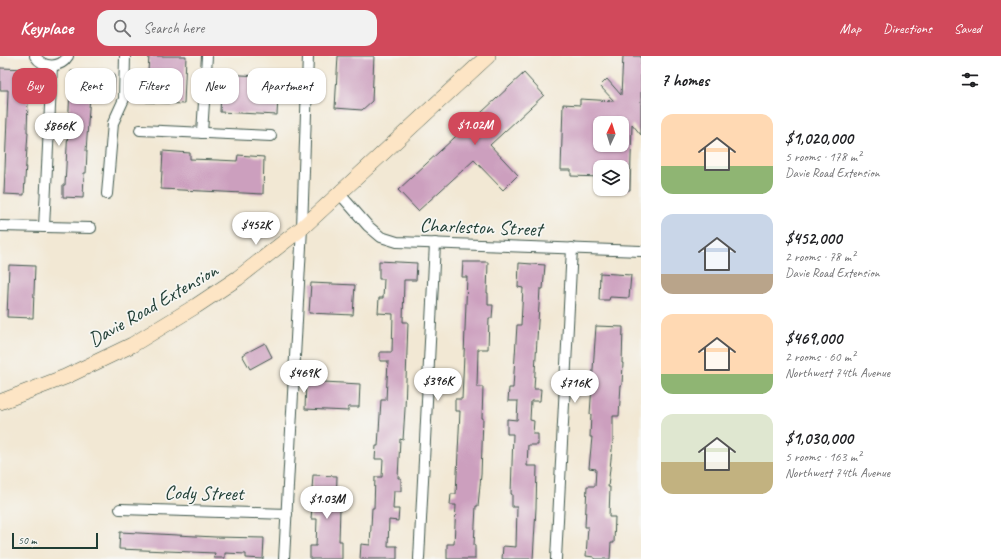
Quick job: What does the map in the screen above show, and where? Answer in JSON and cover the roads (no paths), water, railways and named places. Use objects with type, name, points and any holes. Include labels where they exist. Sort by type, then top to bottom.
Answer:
[{"type":"main road","name":"Davie Road Extension","points":[[0,402],[65,378],[132,345],[196,306],[238,278],[302,228],[488,56]]},
{"type":"street","points":[[35,56],[44,64],[52,66],[59,65],[68,56]]},
{"type":"street","points":[[107,194],[113,123],[124,99],[125,56]]},
{"type":"street","points":[[202,133],[207,56]]},
{"type":"street","points":[[284,559],[302,228],[308,56]]},
{"type":"street","points":[[44,227],[52,66]]},
{"type":"street","points":[[140,130],[271,136]]},
{"type":"street","name":"Charleston Street","points":[[339,194],[368,226],[381,237],[397,242],[641,250]]},
{"type":"street","points":[[0,226],[91,228]]},
{"type":"street","points":[[419,559],[435,244]]},
{"type":"street","points":[[556,559],[572,248]]},
{"type":"street","name":"Cody Street","points":[[120,509],[287,514]]}]
